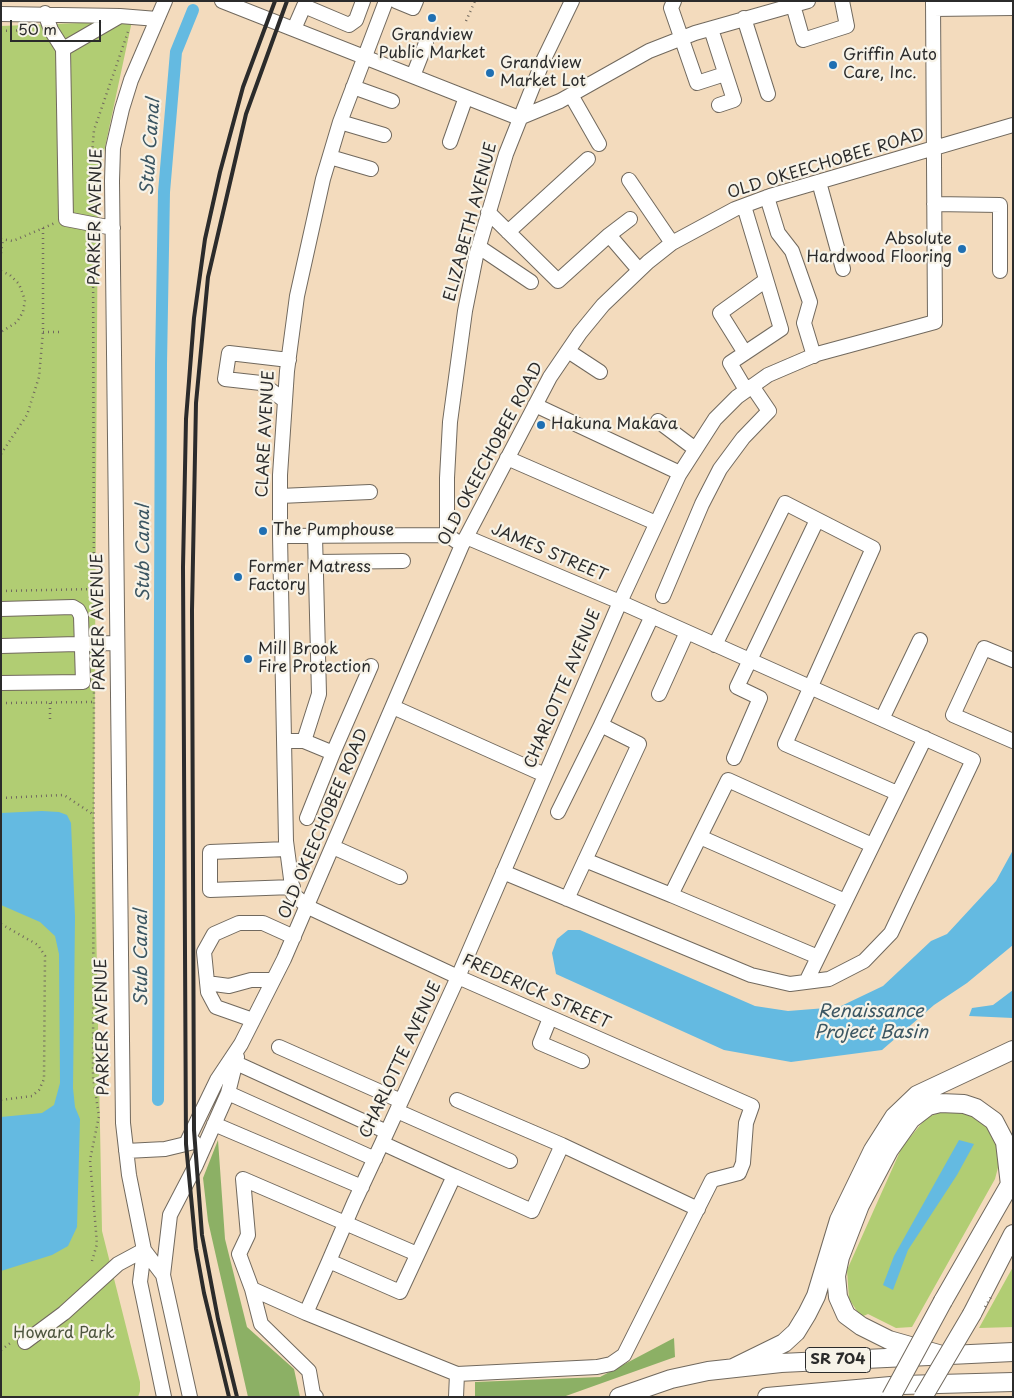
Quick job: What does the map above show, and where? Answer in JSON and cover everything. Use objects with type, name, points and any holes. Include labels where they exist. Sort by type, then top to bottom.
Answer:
[{"type":"main road","points":[[733,1368],[784,1343],[796,1332],[816,1296],[839,1220],[873,1150],[894,1117],[917,1095],[1013,1050]]},
{"type":"main road","points":[[942,1355],[889,1340],[861,1326],[846,1315],[837,1290],[836,1276],[840,1257],[860,1205],[889,1150],[911,1119],[928,1106],[953,1102],[976,1108],[994,1121],[1005,1142],[1011,1182],[943,1301],[897,1391],[950,1397]]},
{"type":"main road","points":[[923,1397],[972,1314],[1013,1234]]},
{"type":"main road","name":"SR 704","points":[[618,1397],[670,1379],[733,1368],[781,1363],[1013,1352]]},
{"type":"main road","name":"SR 704","points":[[767,1397],[897,1391],[1013,1382]]},
{"type":"street","name":"PARKER AVENUE","points":[[164,1397],[140,1282],[144,1250],[126,1151],[123,1123],[116,643],[113,148],[131,80],[165,1]]},
{"type":"street","points":[[222,1],[519,118],[571,95],[649,51],[744,18],[769,6],[793,5],[808,1]]},
{"type":"street","points":[[294,30],[304,6],[349,24],[356,20],[363,1]]},
{"type":"street","points":[[368,1],[413,8],[416,1]]},
{"type":"street","name":"ELIZABETH AVENUE","points":[[447,535],[447,478],[454,385],[465,311],[479,247],[488,212],[519,118],[543,61],[572,1]]},
{"type":"street","points":[[674,1],[670,8],[697,83],[726,74]]},
{"type":"street","points":[[793,5],[803,40],[847,26],[842,1]]},
{"type":"street","name":"CLARE AVENUE","points":[[292,888],[287,849],[280,536],[284,400],[309,238],[330,157],[363,57],[389,3]]},
{"type":"street","points":[[1000,271],[1000,205],[934,204],[933,5],[1013,8]]},
{"type":"street","points":[[1,14],[45,13],[157,18]]},
{"type":"street","points":[[45,13],[51,30],[63,49],[66,219],[113,228]]},
{"type":"street","points":[[63,49],[120,16]]},
{"type":"street","points":[[744,18],[768,94]]},
{"type":"street","points":[[711,28],[734,100],[719,105]]},
{"type":"street","points":[[413,76],[426,43]]},
{"type":"street","points":[[353,87],[392,101]]},
{"type":"street","points":[[571,95],[599,144]]},
{"type":"street","points":[[450,142],[466,97]]},
{"type":"street","points":[[340,122],[384,135]]},
{"type":"street","name":"OLD OKEECHOBEE ROAD","points":[[186,1144],[217,1080],[241,1044],[294,937],[464,541],[550,377],[603,305],[639,270],[672,243],[701,226],[744,206],[767,197],[1013,125]]},
{"type":"street","points":[[330,157],[370,169]]},
{"type":"street","points":[[508,232],[588,159]]},
{"type":"street","points":[[629,180],[672,243]]},
{"type":"street","points":[[819,182],[843,269]]},
{"type":"street","points":[[767,197],[778,233],[792,251],[810,302],[804,323],[814,356]]},
{"type":"street","name":"CHARLOTTE AVENUE","points":[[306,1313],[458,977],[620,602],[680,473],[694,448],[714,419],[749,388],[768,375],[814,356],[935,322],[934,204]]},
{"type":"street","points":[[662,596],[702,504],[720,469],[742,438],[769,411],[730,363],[781,329],[744,206]]},
{"type":"street","points":[[488,212],[558,281],[609,235],[630,219]]},
{"type":"street","points":[[609,235],[639,270]]},
{"type":"street","points":[[479,247],[531,282]]},
{"type":"street","points":[[745,353],[720,313],[766,280]]},
{"type":"street","points":[[568,351],[600,372]]},
{"type":"street","points":[[284,400],[261,383],[225,379],[230,353],[289,360]]},
{"type":"street","points":[[535,405],[680,473]]},
{"type":"street","points":[[658,421],[694,448]]},
{"type":"street","points":[[507,458],[656,523]]},
{"type":"street","points":[[280,496],[370,492]]},
{"type":"street","points":[[715,644],[785,503],[872,548],[785,744],[897,793]]},
{"type":"street","points":[[734,758],[760,698],[737,687],[817,520]]},
{"type":"street","points":[[280,536],[447,535],[464,541]]},
{"type":"street","points":[[304,741],[319,694],[315,536]]},
{"type":"street","name":"JAMES STREET","points":[[464,541],[620,602],[973,760],[891,933],[864,961],[828,979],[806,982]]},
{"type":"street","points":[[317,562],[402,561]]},
{"type":"street","points":[[1,609],[73,607],[81,616],[83,682],[1,683]]},
{"type":"street","points":[[558,812],[652,616]]},
{"type":"street","points":[[659,694],[687,632]]},
{"type":"street","points":[[882,719],[920,640]]},
{"type":"street","points":[[1,646],[116,643]]},
{"type":"street","points":[[1013,660],[984,648],[953,715],[1013,741]]},
{"type":"street","points":[[307,818],[332,753],[371,666]]},
{"type":"street","points":[[393,707],[545,775]]},
{"type":"street","points":[[567,899],[639,744],[601,725]]},
{"type":"street","points":[[503,872],[751,975],[790,984],[806,982],[925,738]]},
{"type":"street","points":[[284,742],[304,741],[332,753]]},
{"type":"street","points":[[671,895],[728,780],[872,846]]},
{"type":"street","points":[[700,837],[845,901]]},
{"type":"street","points":[[333,847],[400,877]]},
{"type":"street","points":[[287,849],[210,852],[210,890],[292,888],[293,894],[308,906]]},
{"type":"street","points":[[585,860],[818,957]]},
{"type":"street","name":"FREDERICK STREET","points":[[308,906],[458,977],[752,1106],[746,1123],[743,1163],[739,1173],[712,1180],[698,1209]]},
{"type":"street","points":[[253,1020],[216,1007],[208,992],[204,952],[214,934],[239,922],[263,923],[294,937]]},
{"type":"street","points":[[207,983],[229,986],[251,980],[273,980]]},
{"type":"street","points":[[550,1018],[540,1043],[582,1061]]},
{"type":"street","name":"OLD OKEECHOBEE ROAD","points":[[163,1275],[170,1215],[228,1093],[241,1044]]},
{"type":"street","points":[[279,1047],[510,1161]]},
{"type":"street","points":[[236,1063],[384,1137],[454,1176],[532,1212],[562,1146]]},
{"type":"street","points":[[228,1093],[375,1159]]},
{"type":"street","points":[[252,1290],[457,1374],[597,1367],[611,1364],[624,1355],[698,1209],[457,1100]]},
{"type":"street","points":[[126,1151],[165,1150],[186,1144],[213,1128],[362,1187]]},
{"type":"street","points":[[329,1261],[400,1292],[454,1176]]},
{"type":"street","points":[[316,1397],[313,1394],[309,1371],[261,1324],[252,1290],[239,1254],[248,1235],[243,1179],[417,1254]]},
{"type":"street","name":"PARKER AVENUE","points":[[144,1250],[163,1275],[190,1397]]},
{"type":"street","points":[[22,1339],[64,1313],[118,1264],[144,1250]]},
{"type":"street","points":[[456,1397],[457,1374]]},
{"type":"path","points":[[466,21],[475,1]]},
{"type":"path","points":[[1,253],[2,239],[12,241],[66,219]]},
{"type":"path","points":[[1,454],[27,415],[39,376],[43,332],[43,227]]},
{"type":"path","points":[[1,271],[10,275],[19,284],[25,300],[23,312],[17,322],[1,332]]},
{"type":"path","points":[[43,332],[60,332]]},
{"type":"path","points":[[1,591],[94,589]]},
{"type":"path","points":[[50,702],[50,719]]},
{"type":"path","points":[[1,703],[94,702]]},
{"type":"path","points":[[1,798],[64,795],[94,815]]},
{"type":"path","points":[[1,924],[38,945],[45,956],[44,1079],[39,1090],[32,1096],[1,1100]]},
{"type":"path","points":[[1,1350],[22,1339]]},
{"type":"green space","name":"Howard Park","points":[[132,21],[98,180],[94,815],[102,1231],[140,1382],[140,1391],[138,1397],[1,1397],[1,26]]},
{"type":"green space","points":[[943,1111],[960,1111],[981,1118],[994,1131],[1001,1156],[995,1179],[912,1327],[896,1328],[868,1314],[861,1317],[849,1299],[847,1270],[902,1147],[926,1118]]},
{"type":"green space","points":[[218,1140],[225,1239],[247,1327],[294,1369],[300,1397],[248,1397],[208,1221],[203,1178]]},
{"type":"green space","points":[[1013,1267],[1013,1327],[979,1328],[1009,1274]]},
{"type":"green space","points":[[674,1338],[675,1357],[563,1397],[475,1397],[475,1382],[600,1377]]},
{"type":"water","points":[[59,812],[67,815],[71,823],[75,917],[73,1088],[75,1107],[80,1119],[77,1227],[68,1246],[52,1255],[1,1271],[1,1117],[42,1113],[54,1105],[60,1083],[59,954],[55,936],[40,922],[1,905],[1,813]]},
{"type":"water","name":"Renaissance Project Basin","points":[[1013,850],[1013,945],[967,983],[934,1005],[882,1050],[791,1062],[724,1050],[556,974],[552,953],[557,939],[568,930],[580,930],[755,1006],[788,1011],[839,1007],[883,986],[931,941],[947,934],[996,881]]},
{"type":"water","points":[[1013,990],[1013,1018],[969,1016],[972,1008],[993,1005]]},
{"type":"water","points":[[959,1140],[974,1144],[957,1175],[908,1250],[893,1290],[883,1285],[894,1256]]},
{"type":"waterway","name":"Stub Canal","points":[[158,1100],[161,364],[164,192],[176,52],[193,10]]},
{"type":"railway","points":[[229,1397],[204,1293],[196,1249],[186,1144],[183,567],[186,419],[194,318],[205,239],[220,172],[243,87],[275,1]]},
{"type":"railway","points":[[237,1397],[218,1319],[202,1235],[194,1130],[192,610],[196,403],[208,277],[246,114],[287,1]]},
{"type":"place","name":"Grandview Public Market","points":[[432,18]]},
{"type":"place","name":"Griffin Auto Care, Inc.","points":[[833,65]]},
{"type":"place","name":"Grandview Market Lot","points":[[490,73]]},
{"type":"place","name":"Absolute Hardwood Flooring","points":[[962,249]]},
{"type":"place","name":"Hakuna Makava","points":[[541,425]]},
{"type":"place","name":"The Pumphouse","points":[[263,531]]},
{"type":"place","name":"Former Matress Factory","points":[[238,577]]},
{"type":"place","name":"Mill Brook Fire Protection","points":[[248,659]]}]
